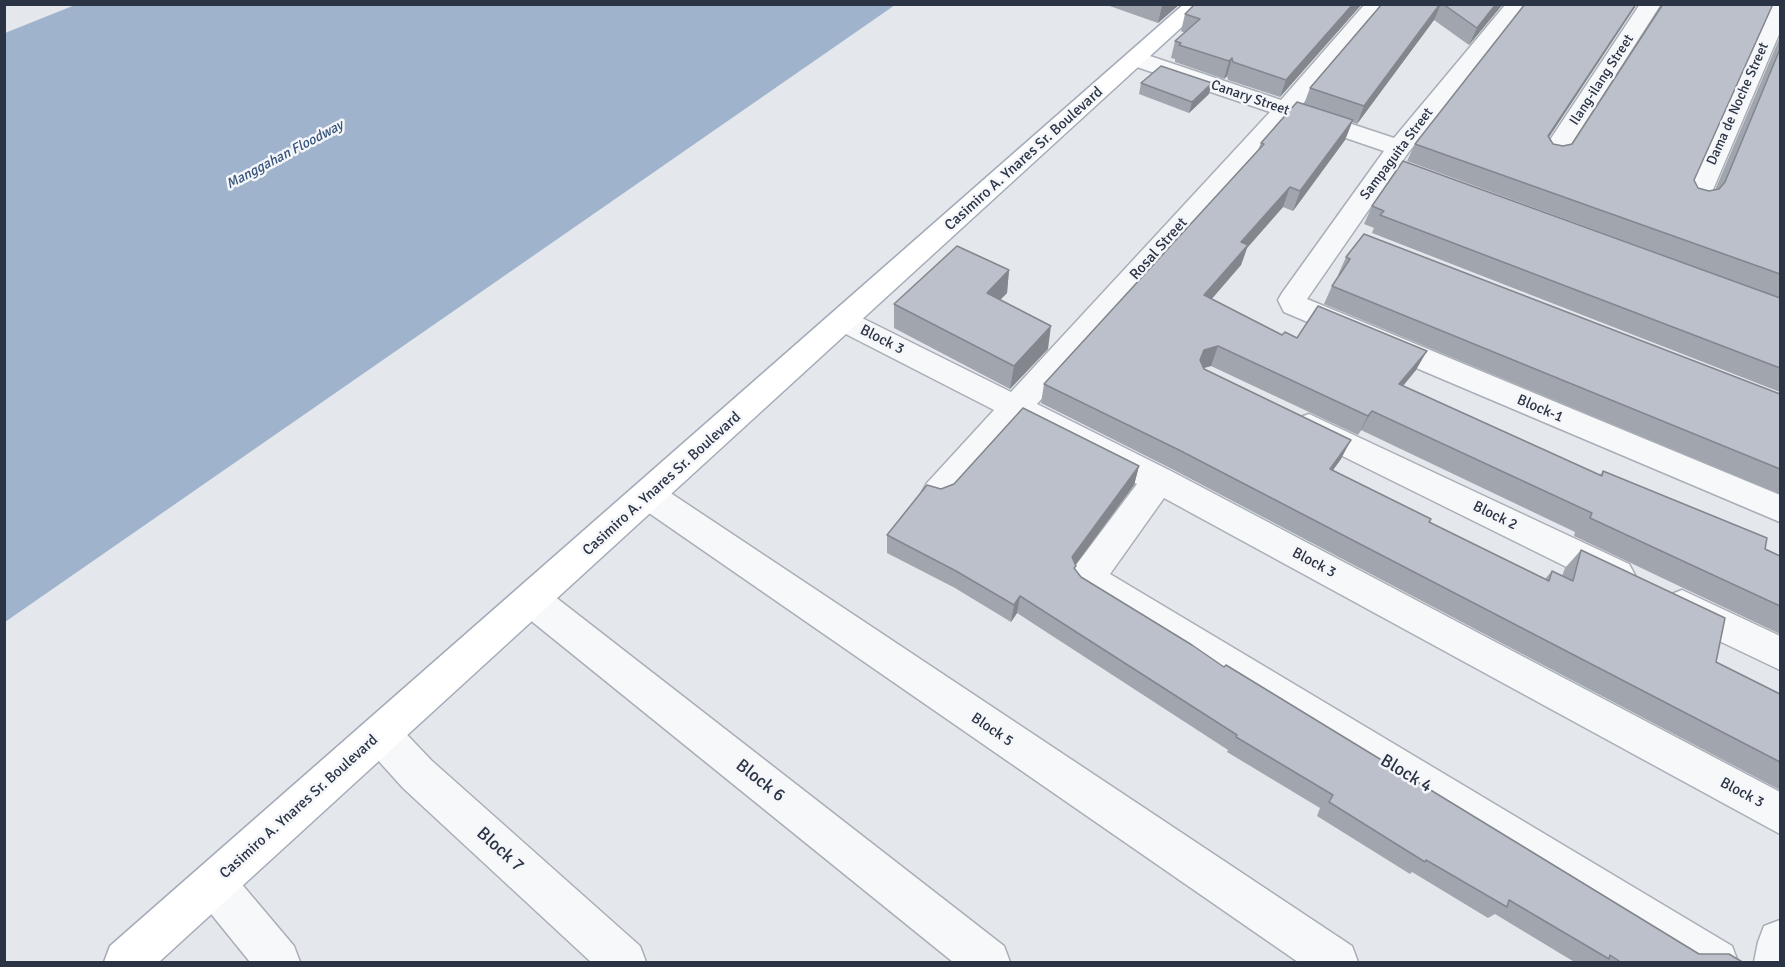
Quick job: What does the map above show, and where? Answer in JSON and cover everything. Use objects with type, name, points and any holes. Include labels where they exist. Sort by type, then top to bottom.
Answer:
[{"type":"main road","name":"Casimiro A. Ynares Sr. Boulevard","points":[[126,963],[1197,4]]},
{"type":"street","name":"Rosal Street","points":[[939,492],[1285,110],[1377,4]]},
{"type":"street","name":"Sampaguita Street","points":[[1300,309],[1292,300],[1349,236],[1399,162],[1517,4]]},
{"type":"street","name":"Ilang-ilang Street","points":[[1552,155],[1651,4]]},
{"type":"street","name":"Dama de Noche Street","points":[[1696,199],[1776,10]]},
{"type":"street","name":"Canary Street","points":[[1136,59],[1285,110],[1399,162]]},
{"type":"street","name":"Block-1","points":[[1300,309],[1780,509]]},
{"type":"street","name":"Block 3","points":[[844,321],[1014,409],[1159,480],[1780,814]]},
{"type":"street","name":"Block 2","points":[[1286,415],[1780,654]]},
{"type":"street","name":"Block 4","points":[[1159,480],[1088,576],[1095,585],[1716,963]]},
{"type":"street","name":"Block 5","points":[[648,495],[1336,963]]},
{"type":"street","name":"Block 6","points":[[532,600],[988,963]]},
{"type":"street","name":"Block 7","points":[[381,735],[417,774],[624,963]]},
{"type":"street","points":[[214,884],[278,963]]},
{"type":"street","points":[[1776,963],[1780,942]]},
{"type":"water","name":"Manggahan Floodway","points":[[75,5],[895,5],[5,622],[5,33]]},
{"type":"building","points":[[1195,4],[1353,4],[1286,80],[1233,62],[1232,58],[1229,61],[1179,45],[1181,43],[1175,41],[1200,19],[1185,14]]},
{"type":"building","points":[[1382,4],[1440,4],[1364,106],[1310,88]]},
{"type":"building","points":[[1443,4],[1496,4],[1477,28]]},
{"type":"building","points":[[1525,4],[1636,4],[1548,136],[1553,144],[1563,146],[1572,144],[1663,4],[1773,4],[1694,180],[1698,188],[1709,191],[1719,189],[1725,182],[1780,49],[1780,274],[1415,144]]},
{"type":"building","points":[[1161,66],[1212,83],[1192,102],[1141,83]]},
{"type":"building","points":[[1297,102],[1353,120],[1300,191],[1290,187],[1241,242],[1248,245],[1204,295],[1282,335],[1285,332],[1297,338],[1318,306],[1427,351],[1399,384],[1602,476],[1603,471],[1767,538],[1765,549],[1780,556],[1780,606],[1590,518],[1592,513],[1372,411],[1368,416],[1218,346],[1204,350],[1200,360],[1204,369],[1351,440],[1330,469],[1431,519],[1429,522],[1549,581],[1552,571],[1573,581],[1581,550],[1725,618],[1716,662],[1780,694],[1780,762],[1179,450],[1044,384],[1264,144],[1261,143]]},
{"type":"building","points":[[1403,161],[1780,298],[1780,368],[1380,215],[1384,211],[1372,206]]},
{"type":"building","points":[[1364,234],[1780,394],[1780,469],[1332,286],[1350,259],[1346,257]]},
{"type":"building","points":[[957,246],[1009,270],[987,293],[1051,326],[1014,366],[894,304]]},
{"type":"building","points":[[1023,408],[1139,466],[1072,557],[1076,566],[1074,568],[1081,577],[1224,667],[1226,665],[1699,954],[1729,954],[1744,963],[1622,963],[1610,955],[1609,959],[1509,900],[1507,907],[1426,860],[1425,862],[1329,802],[1333,795],[1236,737],[1237,735],[1020,596],[1014,605],[887,535],[927,485],[941,489],[954,484]]}]
